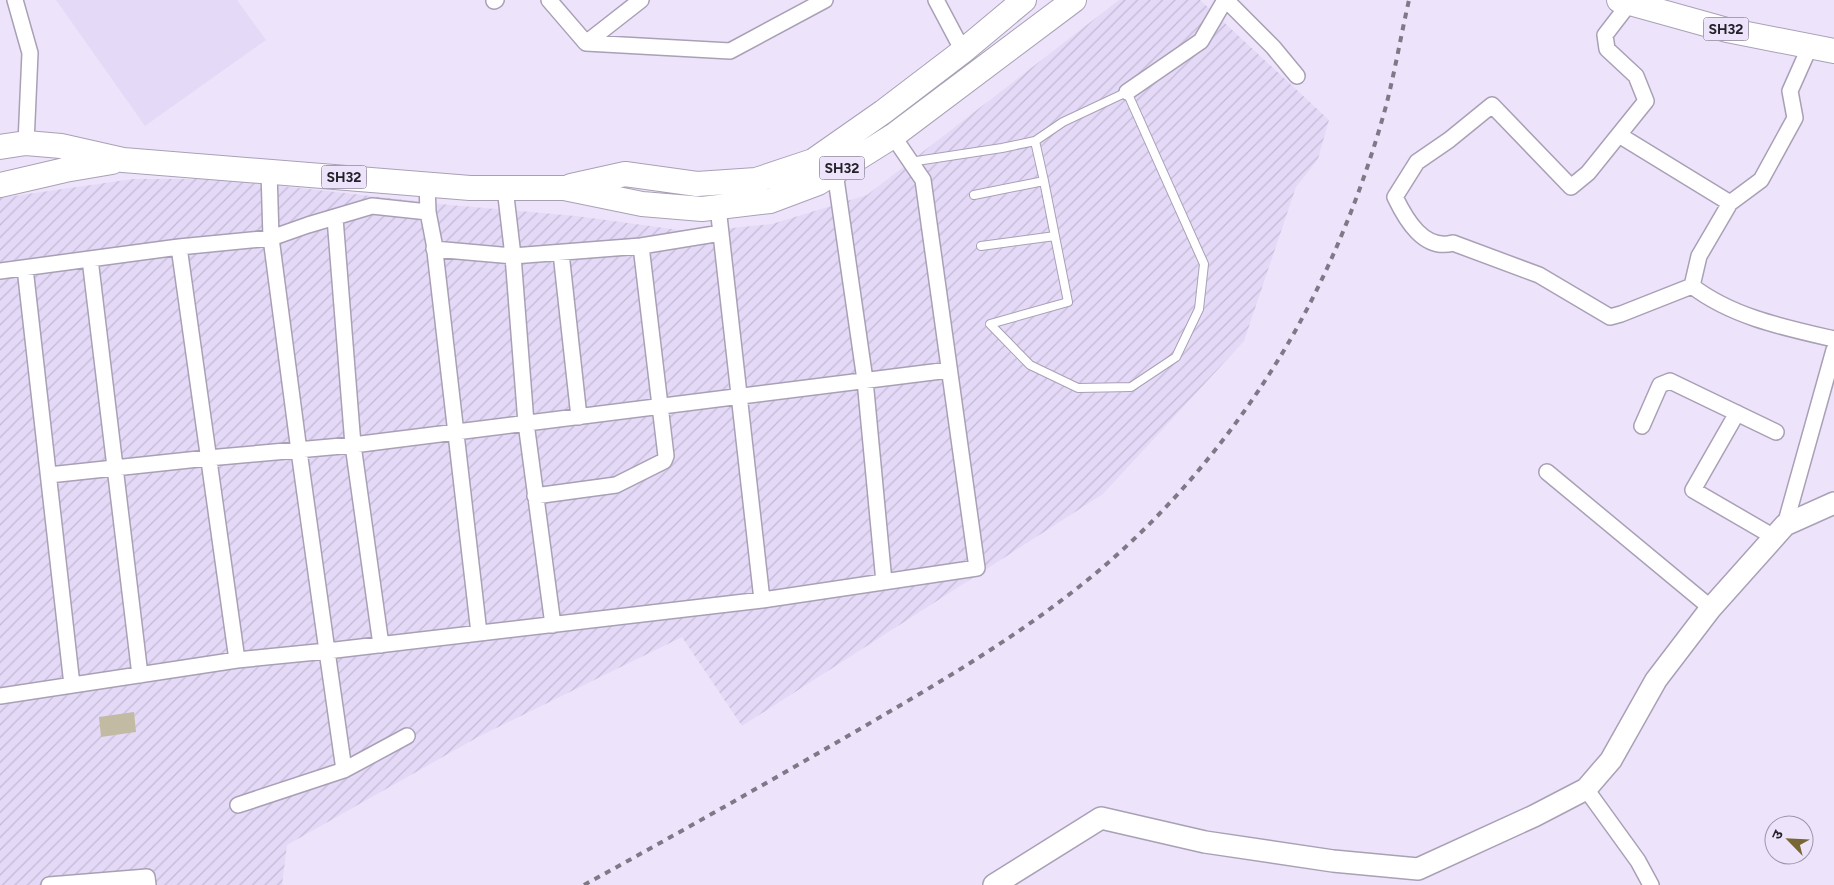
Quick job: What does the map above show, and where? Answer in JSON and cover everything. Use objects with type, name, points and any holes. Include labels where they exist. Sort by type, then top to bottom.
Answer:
[{"type":"main road","name":"SH32","points":[[564,188],[624,174],[697,184],[756,180],[813,161],[883,112],[963,51],[1024,0]]},
{"type":"main road","name":"SH32","points":[[0,147],[26,143],[61,146],[123,160],[470,188],[564,188],[642,204],[702,209],[770,202],[818,183],[893,136],[1074,0]]},
{"type":"main road","name":"SH32","points":[[1627,1],[1728,30],[1834,51]]},
{"type":"main road","name":"SH32","points":[[0,185],[65,170],[123,160]]},
{"type":"street","points":[[15,0],[30,53],[26,143]]},
{"type":"street","points":[[549,0],[586,43],[730,51],[825,0]]},
{"type":"street","points":[[586,43],[641,0]]},
{"type":"street","points":[[936,0],[963,51]]},
{"type":"street","points":[[1128,92],[1201,41],[1226,0],[1273,47],[1297,76]]},
{"type":"street","points":[[1627,1],[1605,35],[1607,49],[1636,76],[1646,101],[1588,173],[1571,187],[1492,105],[1449,140],[1417,162],[1395,197],[1404,216],[1427,242],[1443,246],[1453,243],[1539,275],[1610,316],[1621,314],[1692,286]]},
{"type":"street","points":[[1692,286],[1699,256],[1730,203],[1761,180],[1795,118],[1790,91],[1810,46]]},
{"type":"street","points":[[1619,135],[1730,203]]},
{"type":"street","points":[[0,696],[237,660],[382,645],[762,600],[977,568],[923,180],[893,136]]},
{"type":"street","points":[[269,171],[271,238],[344,770]]},
{"type":"street","points":[[834,172],[865,380],[884,582]]},
{"type":"street","points":[[427,184],[428,212],[434,249],[479,633]]},
{"type":"street","points":[[506,188],[514,256],[526,423],[553,625]]},
{"type":"street","points":[[0,271],[179,247],[271,238],[372,206],[428,212]]},
{"type":"street","points":[[718,207],[762,600]]},
{"type":"street","points":[[335,218],[353,445],[382,645]]},
{"type":"street","points":[[434,249],[514,256],[642,246],[721,233]]},
{"type":"street","points":[[535,496],[616,486],[664,461],[666,456],[642,246]]},
{"type":"street","points":[[179,247],[237,660]]},
{"type":"street","points":[[561,252],[579,417]]},
{"type":"street","points":[[90,259],[140,674]]},
{"type":"street","points":[[25,268],[72,685]]},
{"type":"street","points":[[1692,286],[1712,300],[1768,323],[1834,339]]},
{"type":"street","points":[[1780,531],[1834,350]]},
{"type":"street","points":[[49,475],[353,445],[949,370]]},
{"type":"street","points":[[1642,426],[1660,385],[1670,380],[1776,432]]},
{"type":"street","points":[[1737,413],[1693,490],[1780,531]]},
{"type":"street","points":[[1547,472],[1711,608]]},
{"type":"street","points":[[994,885],[1101,818],[1205,842],[1332,861],[1418,869],[1534,816],[1586,789],[1611,760],[1656,680],[1711,608],[1780,531],[1834,503]]},
{"type":"street","points":[[238,805],[344,770],[407,736]]},
{"type":"street","points":[[1586,789],[1638,861],[1651,885]]},
{"type":"street","points":[[49,885],[147,877],[148,885]]},
{"type":"lane","points":[[910,162],[1035,141],[1063,122],[1128,92],[1204,264],[1199,310],[1176,357],[1131,387],[1078,388],[1030,365],[990,324],[1068,302],[1035,141]]},
{"type":"lane","points":[[974,195],[1044,181]]},
{"type":"lane","points":[[981,246],[1055,236]]},
{"type":"shaded area","points":[[56,0],[237,0],[266,40],[145,126]]},
{"type":"shaded area","points":[[1119,0],[1200,0],[1329,120],[1318,159],[1296,187],[1244,341],[1103,494],[742,726],[682,637],[478,737],[287,845],[282,885],[0,885],[0,198],[133,179],[220,179],[450,205],[576,216],[694,232],[772,224],[867,195]]},
{"type":"building","points":[[134,712],[136,732],[101,737],[99,717]]},
{"type":"railway","points":[[584,885],[834,744],[928,689],[1021,630],[1110,561],[1166,507],[1217,448],[1240,417],[1283,352],[1315,294],[1343,232],[1377,138],[1386,106],[1409,0]]}]
